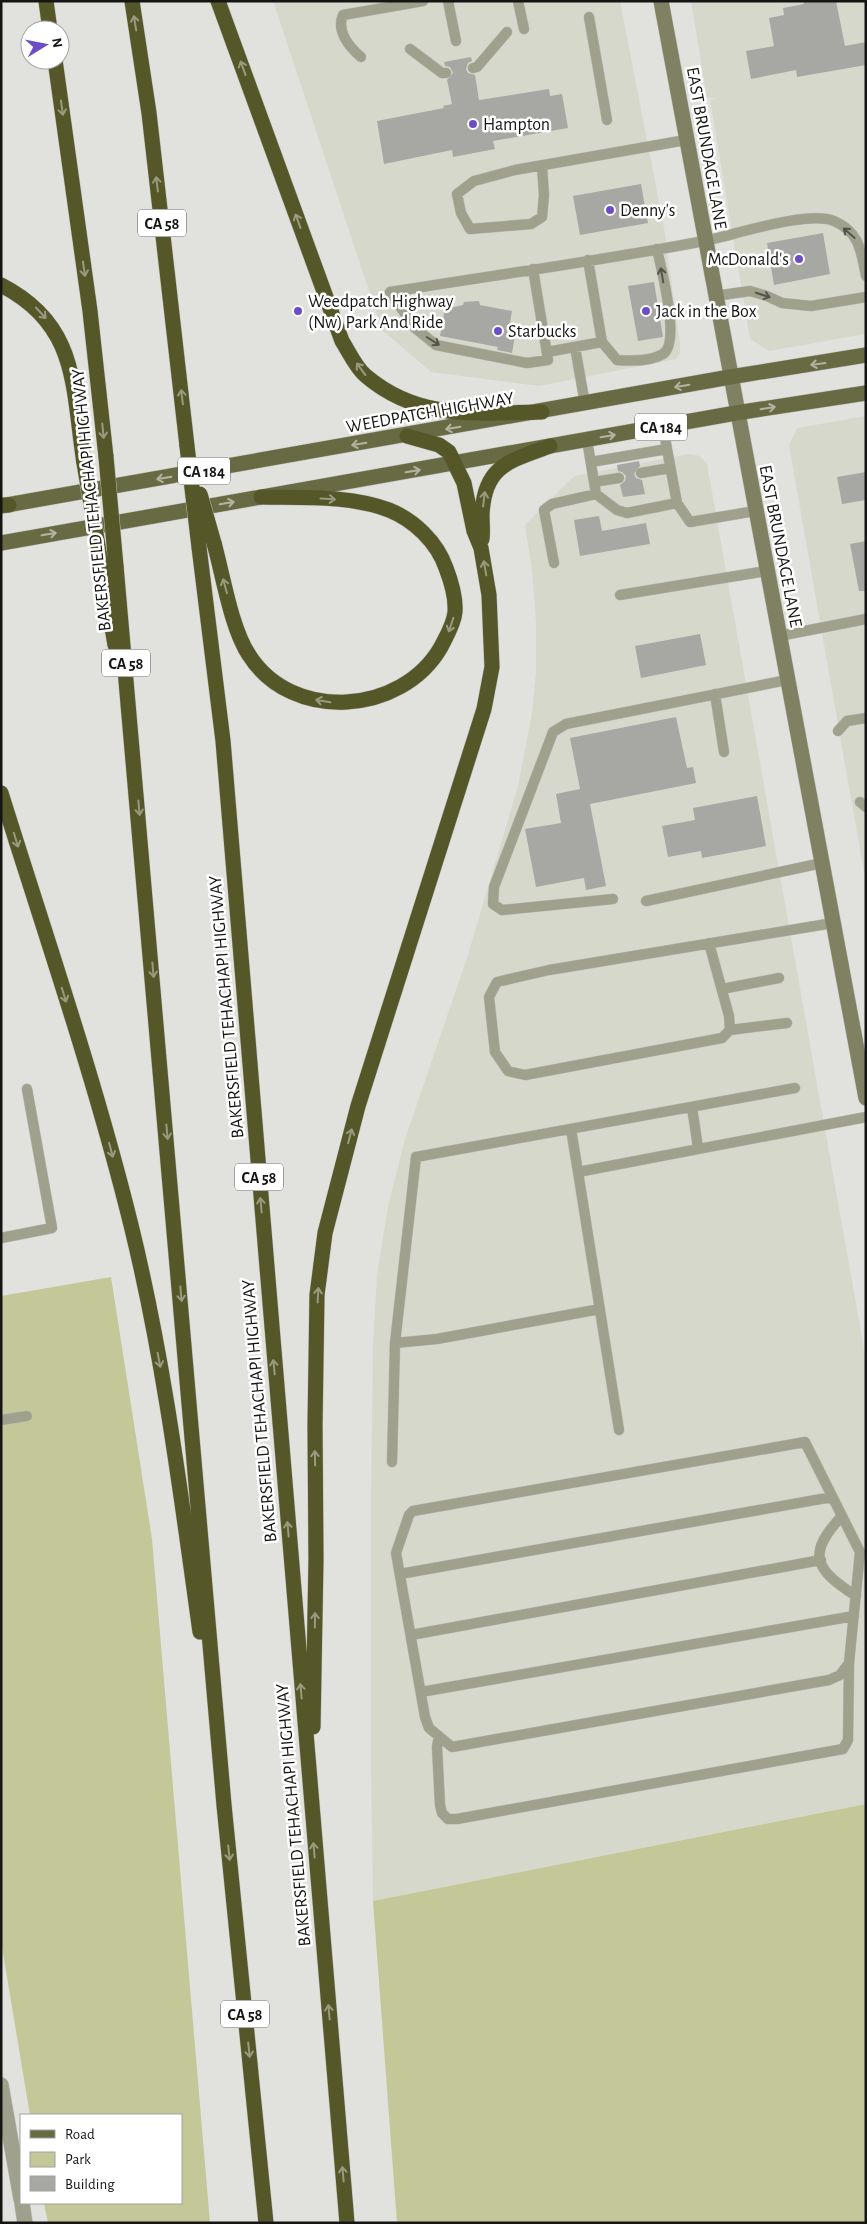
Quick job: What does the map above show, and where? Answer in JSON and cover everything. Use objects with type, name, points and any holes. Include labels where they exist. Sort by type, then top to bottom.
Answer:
[{"type":"highway","points":[[46,1],[49,20]]},
{"type":"highway","name":"BAKERSFIELD TEHACHAPI HIGHWAY","points":[[132,1],[149,113],[223,741],[347,2223]]},
{"type":"highway","points":[[218,1],[342,341],[364,375],[399,399],[443,412],[542,412]]},
{"type":"highway","name":"BAKERSFIELD TEHACHAPI HIGHWAY","points":[[56,70],[90,311],[106,457],[109,568],[135,759],[224,1805],[266,2223]]},
{"type":"highway","points":[[1,286],[21,296],[38,310],[54,328],[64,348],[84,463],[109,568]]},
{"type":"highway","points":[[407,436],[439,445],[449,452],[456,463],[464,483],[474,531],[481,548]]},
{"type":"highway","points":[[187,446],[240,638],[249,656],[278,684],[298,694],[318,700],[339,703],[361,702],[382,696],[402,686],[421,672],[436,655],[448,634],[455,613],[451,584],[443,560],[424,533],[400,515],[370,505],[330,499],[261,497]]},
{"type":"highway","points":[[311,1809],[316,1559],[315,1425],[318,1295],[325,1233],[358,1106],[484,709],[492,668],[491,624],[481,548],[485,491],[491,478],[500,466],[550,446]]},
{"type":"highway","points":[[1,793],[104,1124],[132,1227],[170,1417],[224,1805]]},
{"type":"main road","name":"EAST BRUNDAGE LANE","points":[[661,1],[736,413],[866,1098]]},
{"type":"main road","name":"WEEDPATCH HIGHWAY","points":[[4,505],[407,436],[730,377],[866,355]]},
{"type":"main road","name":"CA 184","points":[[1,542],[736,413],[866,393]]},
{"type":"street","points":[[1,2085],[20,2190]]},
{"type":"street","points":[[22,2204],[25,2223]]},
{"type":"lane","points":[[360,57],[347,45],[340,21],[343,15],[423,1]]},
{"type":"lane","points":[[448,1],[456,41]]},
{"type":"lane","points":[[518,1],[524,29]]},
{"type":"lane","points":[[588,18],[607,120]]},
{"type":"lane","points":[[473,68],[478,67],[507,32]]},
{"type":"lane","points":[[410,49],[442,73],[446,73]]},
{"type":"lane","points":[[542,166],[544,195],[542,217],[530,224],[470,229],[461,213],[457,194],[474,181],[516,170],[686,140]]},
{"type":"lane","points":[[602,342],[575,347],[527,363],[436,345],[415,328],[390,292],[705,241],[813,217],[834,221],[849,231],[859,242],[866,276]]},
{"type":"lane","points":[[588,260],[602,342],[617,360],[648,358],[663,354],[668,349],[671,340],[670,320],[658,249]]},
{"type":"lane","points":[[533,269],[547,356]]},
{"type":"lane","points":[[715,296],[750,291],[782,303],[811,306],[866,297]]},
{"type":"lane","points":[[575,347],[585,404]]},
{"type":"lane","points":[[663,427],[677,503],[690,522],[755,511]]},
{"type":"lane","points":[[586,440],[596,494],[617,510],[627,513],[677,503]]},
{"type":"lane","points":[[591,462],[667,449]]},
{"type":"lane","points":[[641,473],[670,468]]},
{"type":"lane","points":[[594,482],[619,478]]},
{"type":"lane","points":[[554,563],[544,510],[552,504],[596,494]]},
{"type":"lane","points":[[620,595],[766,572]]},
{"type":"lane","points":[[779,636],[866,619]]},
{"type":"lane","points":[[613,899],[502,910],[493,904],[494,887],[554,732],[566,724],[787,680]]},
{"type":"lane","points":[[715,694],[724,752]]},
{"type":"lane","points":[[838,731],[848,721],[866,718]]},
{"type":"lane","points":[[646,901],[822,863]]},
{"type":"lane","points":[[787,1023],[730,1030],[722,1038],[525,1075],[508,1071],[495,1052],[489,997],[497,982],[549,970],[833,922]]},
{"type":"lane","points":[[708,944],[729,1016],[730,1030]]},
{"type":"lane","points":[[722,989],[779,978]]},
{"type":"lane","points":[[392,1462],[395,1343],[416,1157],[795,1088]]},
{"type":"lane","points":[[1,1238],[52,1228],[27,1089]]},
{"type":"lane","points":[[692,1107],[698,1148]]},
{"type":"lane","points":[[578,1172],[866,1117]]},
{"type":"lane","points":[[570,1129],[619,1430]]},
{"type":"lane","points":[[395,1343],[436,1339],[600,1309]]},
{"type":"lane","points":[[1,1420],[27,1416]]},
{"type":"lane","points":[[439,1736],[437,1747],[440,1805],[442,1813],[448,1819],[457,1819],[843,1749],[848,1740],[849,1663],[863,1552],[842,1516],[805,1442],[413,1511],[409,1516],[396,1553],[420,1692],[429,1728],[439,1736],[452,1747],[830,1680],[840,1675],[849,1663]]},
{"type":"lane","points":[[400,1574],[832,1497]]},
{"type":"lane","points":[[842,1516],[827,1532],[820,1554],[822,1567],[830,1579],[856,1596]]},
{"type":"lane","points":[[411,1635],[821,1560]]},
{"type":"lane","points":[[420,1692],[854,1616]]},
{"type":"shaded area","points":[[273,1],[620,1],[664,228],[680,345],[680,353],[676,359],[539,386],[431,372],[382,330]]},
{"type":"shaded area","points":[[691,1],[866,1],[866,334],[769,351],[750,339],[710,100],[718,98],[707,98]]},
{"type":"shaded area","points":[[866,416],[866,884],[789,445],[797,428]]},
{"type":"shaded area","points":[[689,454],[700,456],[707,464],[866,1360],[866,1804],[373,1901],[371,1493],[373,1344],[377,1275],[388,1206],[405,1139],[467,958],[518,786],[532,713],[536,673],[536,622],[532,570],[525,525],[574,476]]},
{"type":"green space","points":[[111,1277],[152,1539],[210,2223],[48,2223],[44,2204],[182,2204],[182,2114],[30,2114],[1,1941],[1,1296]]},
{"type":"green space","points":[[866,1804],[866,2223],[397,2223],[373,1901]]},
{"type":"building","points":[[803,1],[836,1],[845,46],[866,42],[866,65],[797,77],[796,70],[751,79],[746,51],[774,46],[769,18],[784,15],[783,8],[804,4]]},
{"type":"building","name":"Hampton","points":[[471,57],[472,61],[468,63],[466,69],[468,73],[475,75],[479,100],[549,89],[550,96],[562,94],[568,128],[493,141],[495,149],[453,157],[452,150],[384,164],[377,121],[444,108],[443,106],[452,104],[447,80],[453,73],[450,67],[445,66],[444,62]]},
{"type":"building","name":"Denny's","points":[[641,184],[648,223],[580,235],[573,196]]},
{"type":"building","name":"McDonald's","points":[[823,233],[830,274],[774,285],[767,243]]},
{"type":"building","name":"Jack in the Box","points":[[654,282],[663,337],[638,341],[628,286]]},
{"type":"building","points":[[479,301],[480,305],[512,311],[509,329],[516,330],[512,353],[497,350],[498,347],[440,336],[445,309],[463,305],[464,302]]},
{"type":"building","points":[[639,461],[640,466],[634,474],[636,478],[642,480],[645,494],[623,497],[620,485],[625,481],[626,476],[618,471],[617,465]]},
{"type":"building","points":[[866,472],[866,500],[842,504],[837,477]]},
{"type":"building","points":[[599,516],[602,531],[646,523],[650,544],[580,556],[574,520]]},
{"type":"building","points":[[866,541],[866,591],[859,591],[850,544]]},
{"type":"building","points":[[700,634],[706,665],[641,678],[635,646]]},
{"type":"building","points":[[676,717],[687,768],[693,767],[696,783],[590,804],[606,886],[586,890],[584,878],[536,887],[525,829],[561,823],[556,794],[580,789],[570,738]]},
{"type":"building","points":[[757,796],[766,846],[702,858],[701,851],[668,857],[662,826],[695,820],[693,808]]},
{"type":"place","name":"Hampton","points":[[473,124]]},
{"type":"place","name":"Denny's","points":[[610,210]]},
{"type":"place","name":"McDonald's","points":[[799,259]]},
{"type":"place","name":"Weedpatch Highway (Nw) Park And Ride","points":[[298,311]]},
{"type":"place","name":"Jack in the Box","points":[[646,311]]},
{"type":"place","name":"Starbucks","points":[[498,331]]}]
